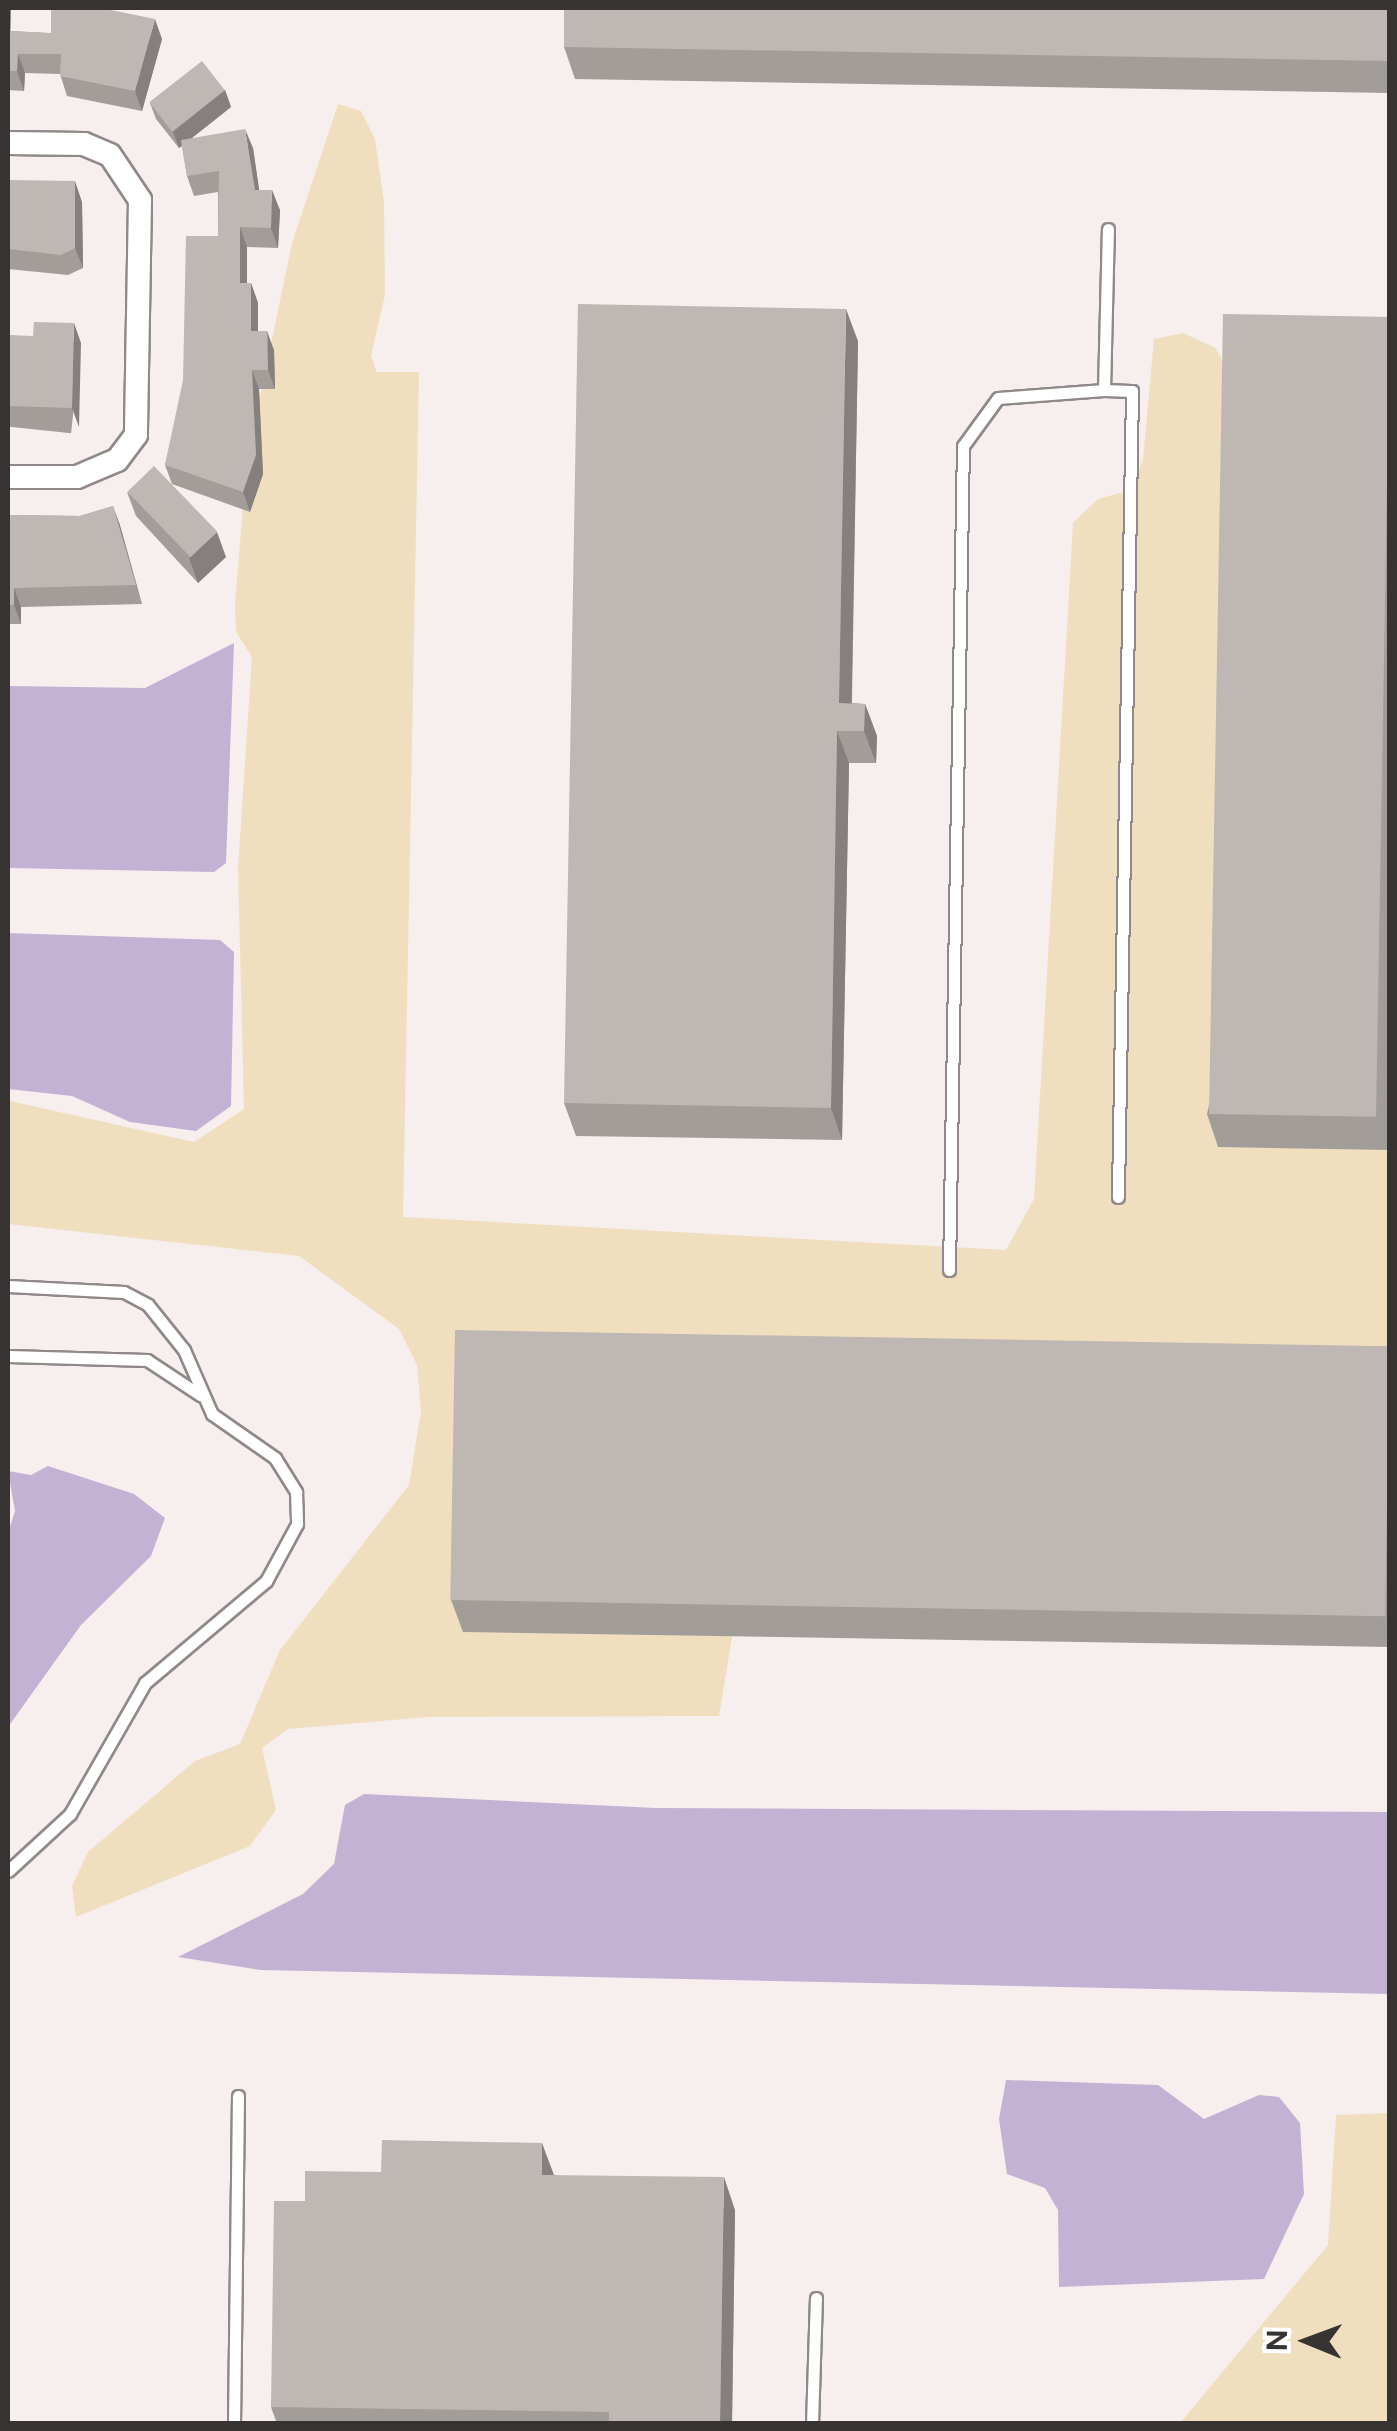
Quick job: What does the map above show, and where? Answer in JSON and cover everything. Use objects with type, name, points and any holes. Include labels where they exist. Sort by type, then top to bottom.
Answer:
[{"type":"street","points":[[8,143],[84,144],[110,155],[140,200],[136,435],[117,460],[77,478],[8,477]]},
{"type":"lane","points":[[1104,390],[1108,229]]},
{"type":"lane","points":[[949,1270],[964,446],[998,398],[1132,391],[1118,1197]]},
{"type":"lane","points":[[8,1286],[124,1292],[148,1305],[184,1350],[200,1395]]},
{"type":"lane","points":[[8,1356],[148,1360],[200,1395],[275,1458],[296,1492],[287,1554],[145,1683],[70,1814],[8,1871]]},
{"type":"lane","points":[[234,2424],[238,2096]]},
{"type":"lane","points":[[812,2424],[816,2298]]},
{"type":"shaded area","points":[[338,104],[361,111],[375,139],[384,202],[385,295],[371,356],[377,372],[419,372],[403,1217],[1006,1250],[1034,1199],[1073,523],[1098,499],[1131,490],[1143,460],[1154,339],[1183,333],[1216,348],[1389,687],[1389,1518],[750,1527],[719,1716],[428,1717],[288,1729],[262,1748],[276,1810],[250,1846],[76,1917],[72,1886],[88,1852],[195,1761],[240,1744],[280,1650],[409,1485],[421,1411],[417,1365],[399,1329],[299,1256],[8,1224],[10,1101],[194,1142],[244,1109],[238,868],[252,657],[236,632],[235,604],[247,459],[292,243]]},
{"type":"shaded area","points":[[234,643],[226,863],[214,872],[8,868],[8,686],[145,688]]},
{"type":"shaded area","points":[[8,933],[220,940],[234,952],[231,1106],[196,1131],[130,1122],[72,1096],[8,1089]]},
{"type":"shaded area","points":[[48,1466],[134,1494],[165,1518],[151,1556],[81,1625],[8,1727],[8,1533],[15,1511],[8,1471],[31,1475]]},
{"type":"shaded area","points":[[364,1794],[656,1808],[1389,1812],[1389,1994],[261,1970],[178,1957],[303,1894],[334,1864],[345,1805]]},
{"type":"shaded area","points":[[1006,2080],[1158,2085],[1204,2119],[1259,2095],[1279,2097],[1300,2123],[1304,2194],[1264,2279],[1059,2287],[1058,2210],[1045,2188],[1007,2174],[999,2119]]},
{"type":"shaded area","points":[[1389,2113],[1389,2423],[1180,2423],[1328,2245],[1336,2115]]},
{"type":"building","points":[[51,8],[101,8],[155,19],[135,91],[60,76],[61,54],[18,54],[17,71],[8,71],[8,31],[51,33]]},
{"type":"building","points":[[564,8],[1390,8],[1390,61],[564,47]]},
{"type":"building","points":[[202,61],[225,90],[172,131],[149,102]]},
{"type":"building","points":[[245,129],[255,190],[272,190],[271,228],[240,227],[240,283],[251,283],[251,331],[267,331],[268,370],[252,370],[256,455],[243,492],[165,465],[183,380],[186,236],[218,236],[219,171],[187,176],[181,140]]},
{"type":"building","points":[[8,180],[75,181],[75,248],[61,255],[8,249]]},
{"type":"building","points":[[578,304],[846,309],[839,703],[865,704],[864,731],[837,731],[831,1108],[564,1103]]},
{"type":"building","points":[[1223,314],[1390,317],[1376,1117],[1209,1114]]},
{"type":"building","points":[[34,322],[74,323],[72,408],[8,406],[8,335],[33,336]]},
{"type":"building","points":[[154,466],[217,531],[191,557],[127,492]]},
{"type":"building","points":[[113,506],[136,585],[14,588],[14,605],[8,605],[8,515],[80,516]]},
{"type":"building","points":[[455,1330],[1390,1346],[1385,1616],[450,1600]]},
{"type":"building","points":[[382,2140],[542,2143],[542,2175],[724,2177],[720,2424],[609,2424],[609,2412],[271,2407],[274,2201],[305,2201],[305,2171],[381,2172]]}]
